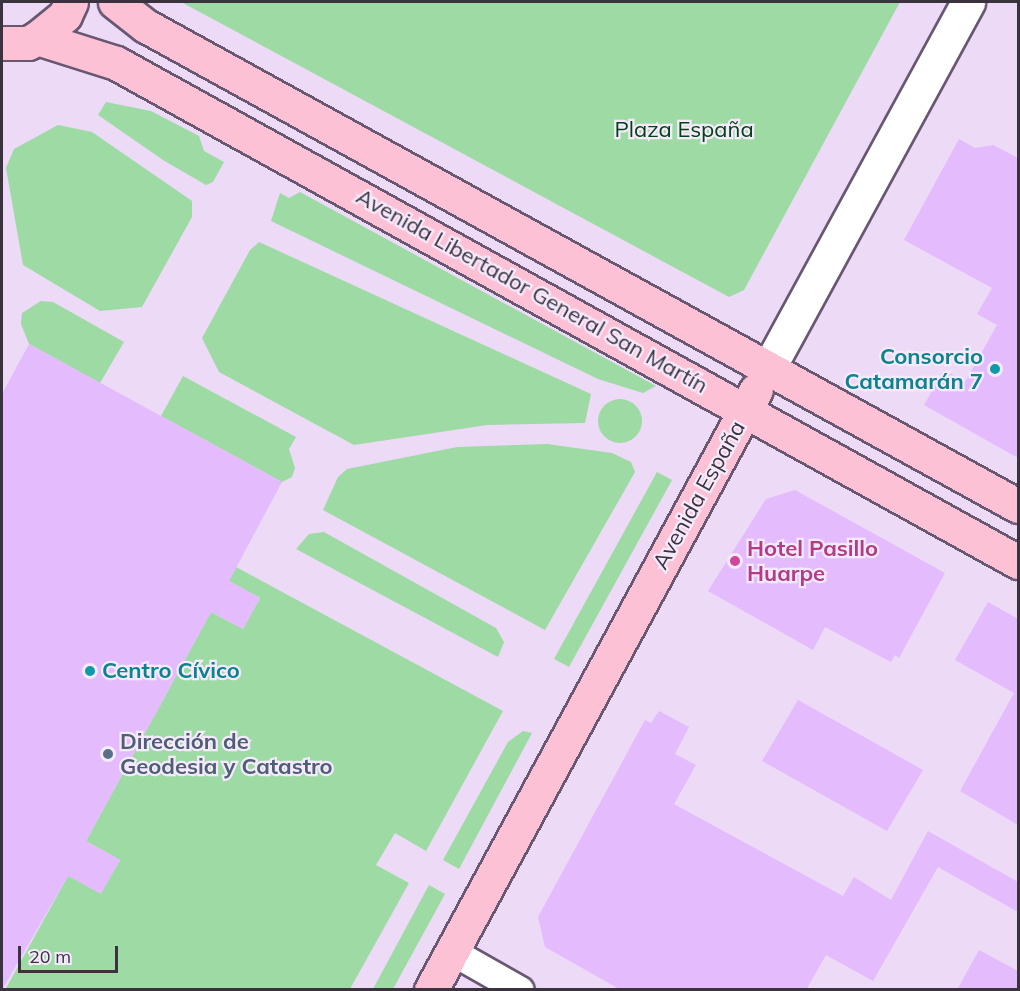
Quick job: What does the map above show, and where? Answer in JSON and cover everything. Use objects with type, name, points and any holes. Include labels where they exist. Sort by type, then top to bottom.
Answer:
[{"type":"main road","points":[[2,62],[22,41],[65,15],[71,2]]},
{"type":"main road","name":"Avenida Libertador General San Martín","points":[[115,2],[139,22],[1018,506]]},
{"type":"main road","name":"Avenida España","points":[[431,990],[968,2]]},
{"type":"main road","name":"Avenida Libertador General San Martín","points":[[22,41],[107,58],[746,409],[1018,562]]},
{"type":"street","points":[[451,951],[520,990]]},
{"type":"green space","name":"Plaza España","points":[[181,2],[900,2],[744,290],[729,297]]},
{"type":"green space","points":[[106,102],[151,111],[199,136],[204,151],[224,162],[213,182],[206,185],[163,160],[98,115]]},
{"type":"green space","points":[[58,125],[92,132],[192,201],[192,217],[142,307],[100,311],[23,265],[6,168],[14,149]]},
{"type":"green space","points":[[300,192],[656,386],[643,393],[598,379],[271,221],[280,193],[289,198]]},
{"type":"green space","points":[[259,242],[591,394],[585,423],[487,425],[354,445],[219,372],[202,338],[250,250]]},
{"type":"green space","points":[[41,301],[53,302],[124,342],[100,383],[29,344],[21,324],[22,313]]},
{"type":"green space","points":[[183,376],[296,437],[289,449],[295,468],[292,477],[282,482],[161,416]]},
{"type":"green space","points":[[620,399],[635,406],[642,421],[635,436],[620,443],[605,436],[598,421],[605,406]]},
{"type":"green space","points":[[547,444],[612,453],[631,462],[635,472],[545,630],[323,510],[338,477],[347,469],[457,447]]},
{"type":"green space","points":[[657,472],[672,480],[569,667],[554,659]]},
{"type":"green space","points":[[324,532],[496,628],[504,642],[498,657],[296,549],[309,534]]},
{"type":"green space","points":[[236,567],[503,711],[426,851],[395,833],[376,865],[409,883],[350,989],[5,990],[68,876],[101,893],[120,860],[86,841],[211,612],[243,629],[260,598],[229,581]]},
{"type":"green space","points":[[523,731],[532,733],[459,869],[443,860],[508,742]]},
{"type":"green space","points":[[429,885],[445,894],[393,989],[373,989]]},
{"type":"building","points":[[959,139],[975,148],[993,145],[1018,158],[1018,458],[924,405],[944,370],[965,382],[997,325],[977,314],[992,288],[904,240]]},
{"type":"building","name":"Centro Cívico","points":[[29,344],[282,482],[229,581],[260,598],[243,629],[211,612],[86,841],[120,860],[101,894],[68,876],[2,990],[2,394]]},
{"type":"building","points":[[795,490],[945,573],[899,658],[895,655],[891,662],[825,627],[813,650],[708,591],[766,499]]},
{"type":"building","points":[[988,602],[1018,619],[1018,825],[960,791],[1014,693],[955,660]]},
{"type":"building","points":[[798,700],[923,770],[887,831],[762,761]]},
{"type":"building","points":[[659,711],[689,727],[675,754],[696,765],[674,804],[843,896],[854,877],[891,900],[928,831],[1018,882],[1018,912],[938,867],[873,981],[826,955],[806,990],[621,990],[545,947],[538,917],[645,720],[651,723]]},
{"type":"building","points":[[979,950],[1018,971],[1018,990],[957,990]]},
{"type":"place","name":"Consorcio Catamarán 7","points":[[995,369]]},
{"type":"place","name":"Hotel Pasillo Huarpe","points":[[735,561]]},
{"type":"place","name":"Centro Cívico","points":[[90,671]]},
{"type":"place","name":"Dirección de Geodesia y Catastro","points":[[108,754]]}]
